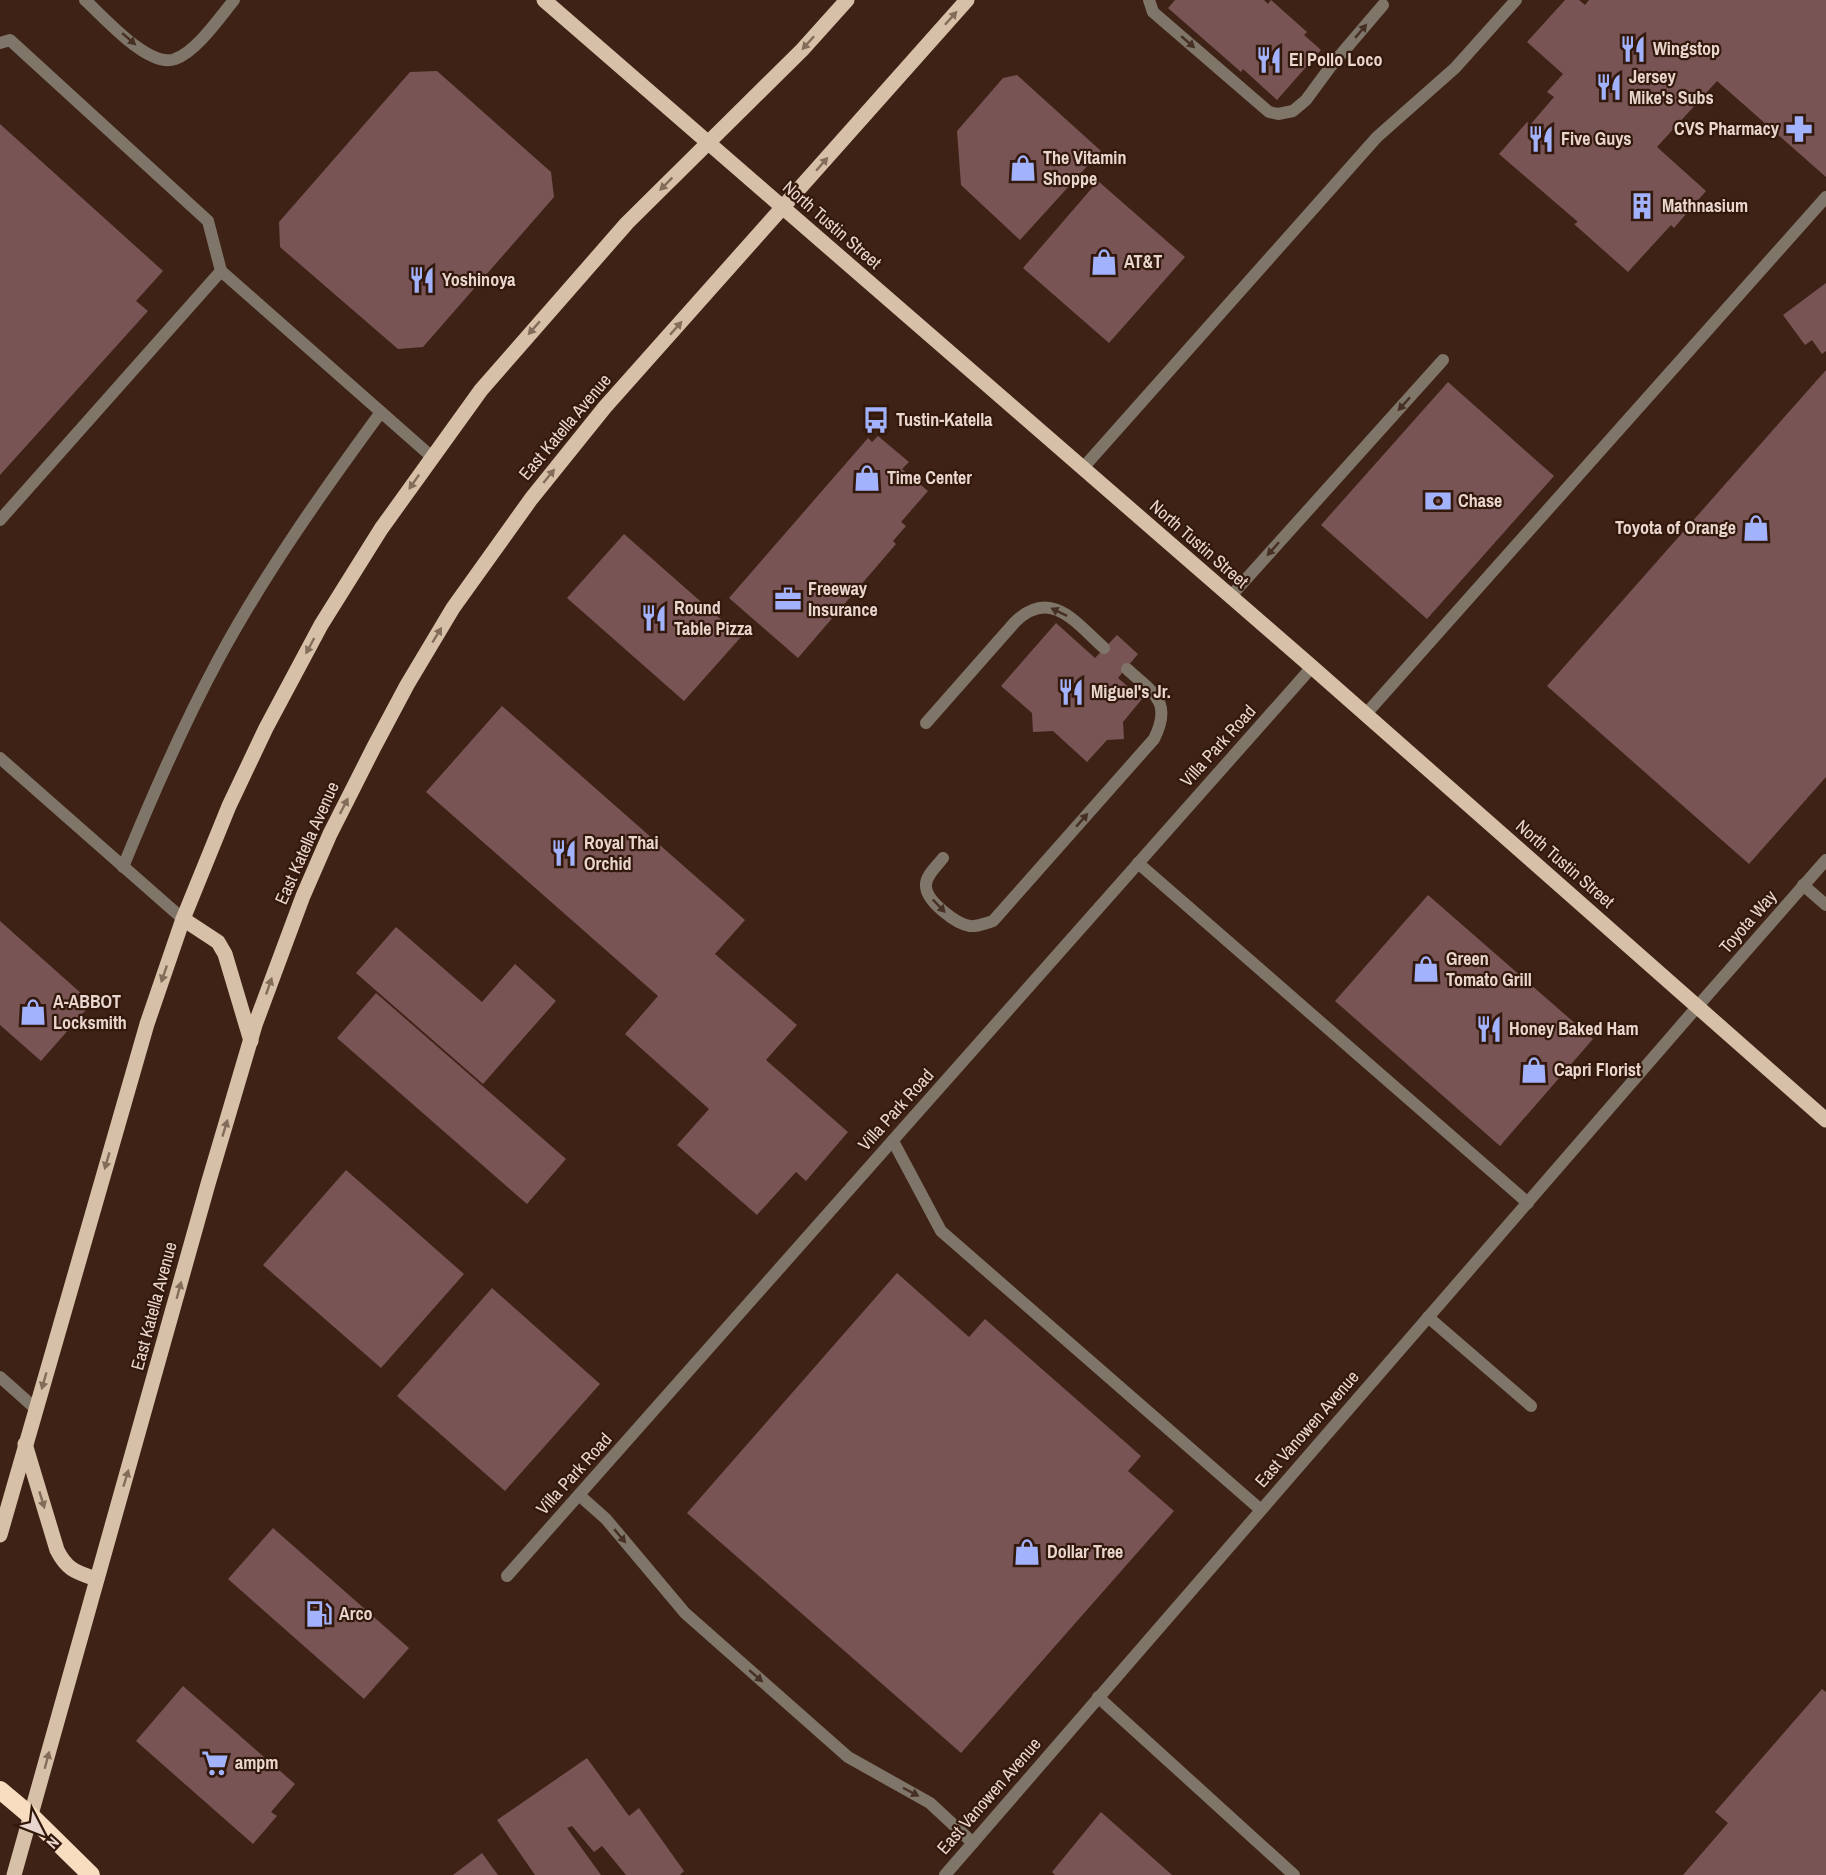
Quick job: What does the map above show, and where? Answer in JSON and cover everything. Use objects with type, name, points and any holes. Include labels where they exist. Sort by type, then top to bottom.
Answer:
[{"type":"highway","points":[[0,1790],[31,1816],[91,1875]]},
{"type":"main road","name":"North Tustin Street","points":[[544,0],[1312,667],[1826,1120]]},
{"type":"main road","points":[[0,1535],[147,1024],[183,919],[229,806],[266,728],[321,626],[381,529],[432,457],[482,390],[529,334],[627,223],[802,50],[847,0]]},
{"type":"main road","name":"East Katella Avenue","points":[[14,1875],[208,1184],[251,1041],[280,955],[330,834],[407,685],[453,608],[531,499],[605,407],[967,0]]},
{"type":"main road","points":[[183,919],[218,942],[225,954],[251,1041]]},
{"type":"main road","points":[[25,1444],[57,1550],[63,1562],[73,1571],[96,1579]]},
{"type":"street","points":[[85,0],[151,57],[165,61],[176,59],[193,47],[234,0]]},
{"type":"street","points":[[1149,0],[1153,12],[1269,112],[1278,114],[1293,111],[1306,100],[1331,66],[1383,5]]},
{"type":"street","points":[[1082,469],[1377,137],[1455,68],[1516,0]]},
{"type":"street","points":[[0,43],[10,40],[208,221],[221,271],[432,457]]},
{"type":"street","points":[[1365,715],[1826,197]]},
{"type":"street","points":[[0,520],[221,271]]},
{"type":"street","points":[[1230,597],[1443,360]]},
{"type":"street","points":[[123,867],[171,753],[219,658],[316,502],[381,412]]},
{"type":"street","points":[[926,723],[1015,622],[1030,609],[1054,608],[1068,615],[1104,648]]},
{"type":"street","name":"Villa Park Road","points":[[507,1576],[1312,667]]},
{"type":"street","points":[[943,858],[927,879],[928,895],[958,922],[971,926],[993,921],[1154,739],[1162,723],[1163,711],[1156,697],[1127,669]]},
{"type":"street","points":[[0,758],[183,919]]},
{"type":"street","name":"Toyota Way","points":[[1697,1007],[1826,860]]},
{"type":"street","points":[[1138,863],[1528,1203]]},
{"type":"street","points":[[1803,885],[1826,905]]},
{"type":"street","name":"East Vanowen Avenue","points":[[945,1875],[1697,1007]]},
{"type":"street","points":[[893,1141],[941,1231],[1261,1510]]},
{"type":"street","points":[[1428,1317],[1531,1406]]},
{"type":"street","points":[[0,1377],[36,1409]]},
{"type":"street","points":[[579,1495],[606,1519],[665,1591],[693,1620],[848,1757],[930,1803],[973,1843]]},
{"type":"street","points":[[1098,1697],[1294,1875]]},
{"type":"building","name":"El Pollo Loco","points":[[1175,0],[1264,0],[1268,4],[1271,0],[1307,32],[1304,35],[1321,50],[1277,100],[1243,69],[1241,72],[1168,8]]},
{"type":"building","points":[[1565,0],[1579,0],[1585,5],[1589,0],[1826,0],[1826,177],[1717,81],[1657,147],[1706,191],[1674,228],[1671,225],[1628,272],[1574,224],[1578,222],[1499,154],[1527,122],[1530,125],[1554,97],[1547,92],[1563,74],[1527,42]]},
{"type":"building","points":[[437,71],[551,172],[554,197],[423,347],[398,349],[280,247],[279,222],[410,72]]},
{"type":"building","name":"The Vitamin Shoppe","points":[[1017,75],[1101,151],[1020,240],[961,185],[957,131],[1003,78]]},
{"type":"building","points":[[0,124],[163,271],[136,301],[148,311],[0,475]]},
{"type":"building","name":"AT&T","points":[[1098,181],[1185,257],[1109,343],[1023,268]]},
{"type":"building","points":[[1826,283],[1826,351],[1822,354],[1812,340],[1805,345],[1783,315]]},
{"type":"building","name":"Toyota of Orange","points":[[1826,370],[1826,777],[1749,864],[1547,686]]},
{"type":"building","name":"Chase","points":[[1448,382],[1554,476],[1427,619],[1321,525]]},
{"type":"building","points":[[878,436],[909,462],[902,469],[928,491],[901,522],[906,526],[893,541],[896,544],[798,658],[729,598],[868,438],[872,442]]},
{"type":"building","name":"Round Table Pizza","points":[[624,534],[741,637],[684,701],[567,598]]},
{"type":"building","name":"Miguel's Jr.","points":[[1056,623],[1095,658],[1117,635],[1138,654],[1118,678],[1142,699],[1123,722],[1124,739],[1107,740],[1087,762],[1053,731],[1033,732],[1032,713],[1001,686]]},
{"type":"building","points":[[502,706],[745,920],[715,954],[797,1025],[766,1060],[848,1132],[806,1181],[796,1172],[757,1215],[677,1145],[709,1109],[625,1034],[658,996],[426,792]]},
{"type":"building","points":[[1428,895],[1593,1039],[1500,1146],[1335,1001]]},
{"type":"building","points":[[0,921],[92,1003],[41,1061],[0,1025]]},
{"type":"building","points":[[396,927],[482,1002],[515,964],[556,1001],[483,1084],[356,973]]},
{"type":"building","points":[[376,993],[566,1159],[527,1204],[337,1038]]},
{"type":"building","points":[[346,1170],[464,1274],[381,1368],[263,1265]]},
{"type":"building","points":[[897,1273],[969,1337],[985,1319],[1141,1456],[1128,1471],[1174,1511],[961,1753],[687,1513]]},
{"type":"building","points":[[492,1288],[600,1384],[505,1491],[397,1396]]},
{"type":"building","name":"Arco","points":[[273,1528],[409,1648],[364,1699],[228,1579]]},
{"type":"building","name":"ampm","points":[[183,1686],[295,1784],[271,1812],[277,1816],[253,1844],[136,1741]]},
{"type":"building","points":[[1822,1689],[1826,1692],[1826,1875],[1683,1875],[1728,1823],[1715,1812]]},
{"type":"building","points":[[587,1758],[629,1816],[639,1808],[684,1871],[680,1875],[626,1875],[602,1846],[594,1852],[572,1826],[567,1828],[601,1875],[535,1875],[497,1820]]},
{"type":"building","points":[[1101,1812],[1172,1875],[1055,1875],[1052,1872]]},
{"type":"building","points":[[482,1853],[498,1875],[453,1875]]},
{"type":"place","name":"Wingstop","points":[[1633,49]]},
{"type":"place","name":"El Pollo Loco","points":[[1269,60]]},
{"type":"place","name":"Jersey Mike's Subs","points":[[1609,87]]},
{"type":"place","name":"CVS Pharmacy","points":[[1799,129]]},
{"type":"place","name":"Five Guys","points":[[1541,139]]},
{"type":"place","name":"The Vitamin Shoppe","points":[[1023,168]]},
{"type":"place","name":"Mathnasium","points":[[1642,206]]},
{"type":"place","name":"AT&T","points":[[1104,262]]},
{"type":"place","name":"Yoshinoya","points":[[422,280]]},
{"type":"place","name":"Tustin-Katella","points":[[876,420]]},
{"type":"place","name":"Time Center","points":[[867,478]]},
{"type":"place","name":"Chase","points":[[1438,501]]},
{"type":"place","name":"Toyota of Orange","points":[[1756,528]]},
{"type":"place","name":"Freeway Insurance","points":[[788,599]]},
{"type":"place","name":"Round Table Pizza","points":[[654,618]]},
{"type":"place","name":"Miguel's Jr.","points":[[1071,692]]},
{"type":"place","name":"Royal Thai Orchid","points":[[564,853]]},
{"type":"place","name":"Green Tomato Grill","points":[[1426,969]]},
{"type":"place","name":"A-ABBOT Locksmith","points":[[33,1012]]},
{"type":"place","name":"Honey Baked Ham","points":[[1489,1029]]},
{"type":"place","name":"Capri Florist","points":[[1534,1070]]},
{"type":"place","name":"Dollar Tree","points":[[1027,1552]]},
{"type":"place","name":"Arco","points":[[319,1614]]},
{"type":"place","name":"ampm","points":[[215,1763]]}]
